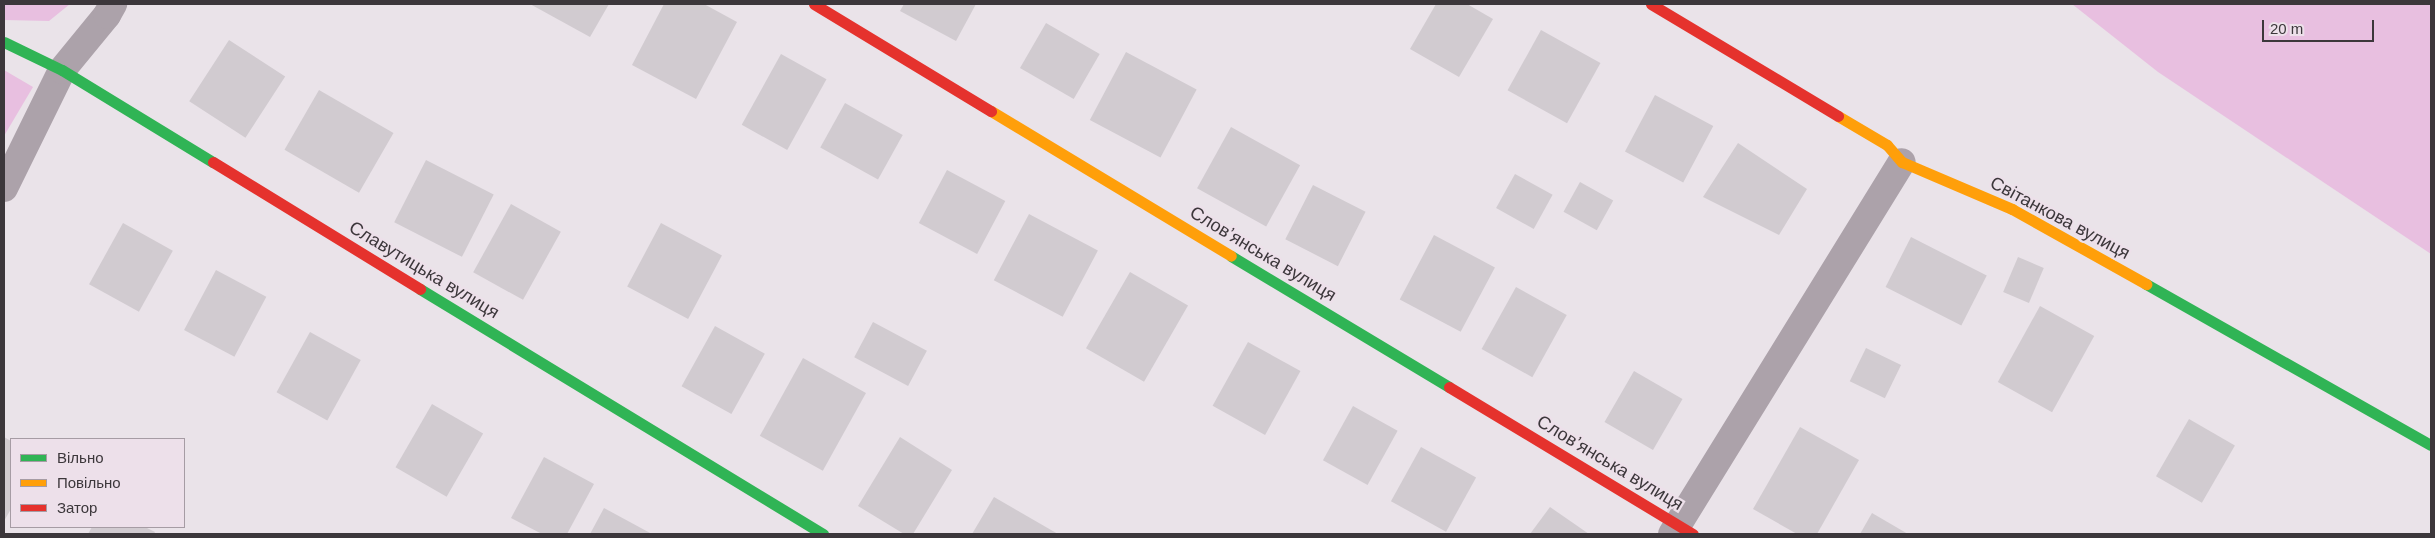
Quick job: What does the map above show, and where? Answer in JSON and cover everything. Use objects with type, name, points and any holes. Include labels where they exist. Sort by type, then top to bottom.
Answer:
[{"type":"street","points":[[4,188],[62,70],[107,15],[113,4]]},
{"type":"street","name":"Словʼянська вулиця","points":[[814,4],[1681,531]]},
{"type":"street","name":"Світанкова вулиця","points":[[1651,4],[1888,145],[1902,162],[2012,208],[2431,445]]},
{"type":"street","name":"Славутицька вулиця","points":[[4,42],[62,70],[823,534]]},
{"type":"street","points":[[1681,531],[1902,162]]},
{"type":"shaded area","points":[[4,4],[70,4],[49,21],[4,20]]},
{"type":"shaded area","points":[[2072,4],[2431,4],[2431,254],[2158,72]]},
{"type":"shaded area","points":[[4,70],[33,87],[4,136]]},
{"type":"building","points":[[530,4],[609,4],[590,37]]},
{"type":"building","points":[[664,4],[704,4],[737,22],[696,99],[632,65]]},
{"type":"building","points":[[904,4],[976,4],[956,41],[900,11]]},
{"type":"building","points":[[1436,4],[1467,4],[1493,19],[1459,77],[1410,49]]},
{"type":"building","points":[[1046,23],[1100,54],[1074,99],[1020,68]]},
{"type":"building","points":[[1541,30],[1600,63],[1567,123],[1508,90]]},
{"type":"building","points":[[229,40],[285,76],[245,138],[189,101]]},
{"type":"building","points":[[1126,52],[1197,90],[1160,158],[1090,120]]},
{"type":"building","points":[[781,54],[826,79],[787,150],[742,125]]},
{"type":"building","points":[[319,90],[393,133],[359,193],[284,150]]},
{"type":"building","points":[[1655,95],[1713,126],[1683,182],[1625,152]]},
{"type":"building","points":[[845,103],[903,135],[878,180],[820,148]]},
{"type":"building","points":[[1231,127],[1300,165],[1266,227],[1197,188]]},
{"type":"building","points":[[1738,143],[1807,189],[1779,235],[1703,197]]},
{"type":"building","points":[[426,160],[494,195],[462,257],[394,222]]},
{"type":"building","points":[[947,170],[1005,201],[977,254],[919,223]]},
{"type":"building","points":[[1515,174],[1553,195],[1534,229],[1496,208]]},
{"type":"building","points":[[1580,182],[1613,200],[1597,230],[1564,212]]},
{"type":"building","points":[[1313,185],[1366,212],[1338,266],[1285,239]]},
{"type":"building","points":[[511,204],[561,232],[523,300],[473,272]]},
{"type":"building","points":[[1029,214],[1098,251],[1063,317],[994,280]]},
{"type":"building","points":[[123,223],[173,251],[139,312],[89,284]]},
{"type":"building","points":[[661,223],[722,255],[688,319],[627,287]]},
{"type":"building","points":[[1434,235],[1495,267],[1461,332],[1400,299]]},
{"type":"building","points":[[1911,237],[1987,276],[1961,325],[1886,287]]},
{"type":"building","points":[[2018,257],[2044,268],[2029,303],[2003,292]]},
{"type":"building","points":[[216,270],[266,297],[234,357],[184,330]]},
{"type":"building","points":[[1130,272],[1188,306],[1144,382],[1086,348]]},
{"type":"building","points":[[1516,287],[1567,315],[1532,377],[1482,349]]},
{"type":"building","points":[[2040,306],[2094,336],[2052,412],[1998,382]]},
{"type":"building","points":[[873,322],[927,351],[908,386],[854,357]]},
{"type":"building","points":[[715,326],[765,354],[731,414],[682,386]]},
{"type":"building","points":[[310,332],[361,360],[327,420],[277,392]]},
{"type":"building","points":[[1248,342],[1300,371],[1265,435],[1213,406]]},
{"type":"building","points":[[1866,348],[1901,365],[1885,398],[1850,381]]},
{"type":"building","points":[[803,358],[866,393],[823,471],[760,436]]},
{"type":"building","points":[[1634,371],[1682,399],[1653,450],[1604,422]]},
{"type":"building","points":[[432,404],[483,434],[447,497],[396,467]]},
{"type":"building","points":[[1353,406],[1398,431],[1368,485],[1323,460]]},
{"type":"building","points":[[2189,419],[2235,446],[2202,503],[2156,476]]},
{"type":"building","points":[[1800,427],[1859,460],[1817,534],[1797,534],[1753,509]]},
{"type":"building","points":[[4,437],[10,440],[10,511],[4,521]]},
{"type":"building","points":[[900,437],[952,470],[913,534],[904,534],[858,506]]},
{"type":"building","points":[[1421,447],[1476,478],[1446,532],[1391,501]]},
{"type":"building","points":[[544,457],[594,484],[567,534],[542,534],[511,518]]},
{"type":"building","points":[[994,497],[1058,534],[972,534]]},
{"type":"building","points":[[1550,507],[1589,534],[1530,534]]},
{"type":"building","points":[[604,508],[652,534],[590,534]]},
{"type":"building","points":[[1872,513],[1908,534],[1860,534]]},
{"type":"building","points":[[91,528],[147,528],[155,532],[154,534],[88,534]]},
{"type":"traffic: fast","points":[[4,42],[62,70],[213,162]]},
{"type":"traffic: fast","points":[[1231,256],[1449,387]]},
{"type":"traffic: fast","points":[[2146,284],[2431,445]]},
{"type":"traffic: fast","points":[[420,289],[823,534]]},
{"type":"traffic: slow","points":[[991,111],[1231,256]]},
{"type":"traffic: slow","points":[[1838,116],[1887,145],[1902,162],[2012,209],[2146,284]]},
{"type":"traffic: jam","points":[[814,4],[991,111]]},
{"type":"traffic: jam","points":[[1651,4],[1838,116]]},
{"type":"traffic: jam","points":[[213,162],[420,289]]},
{"type":"traffic: jam","points":[[1449,387],[1693,534]]}]
